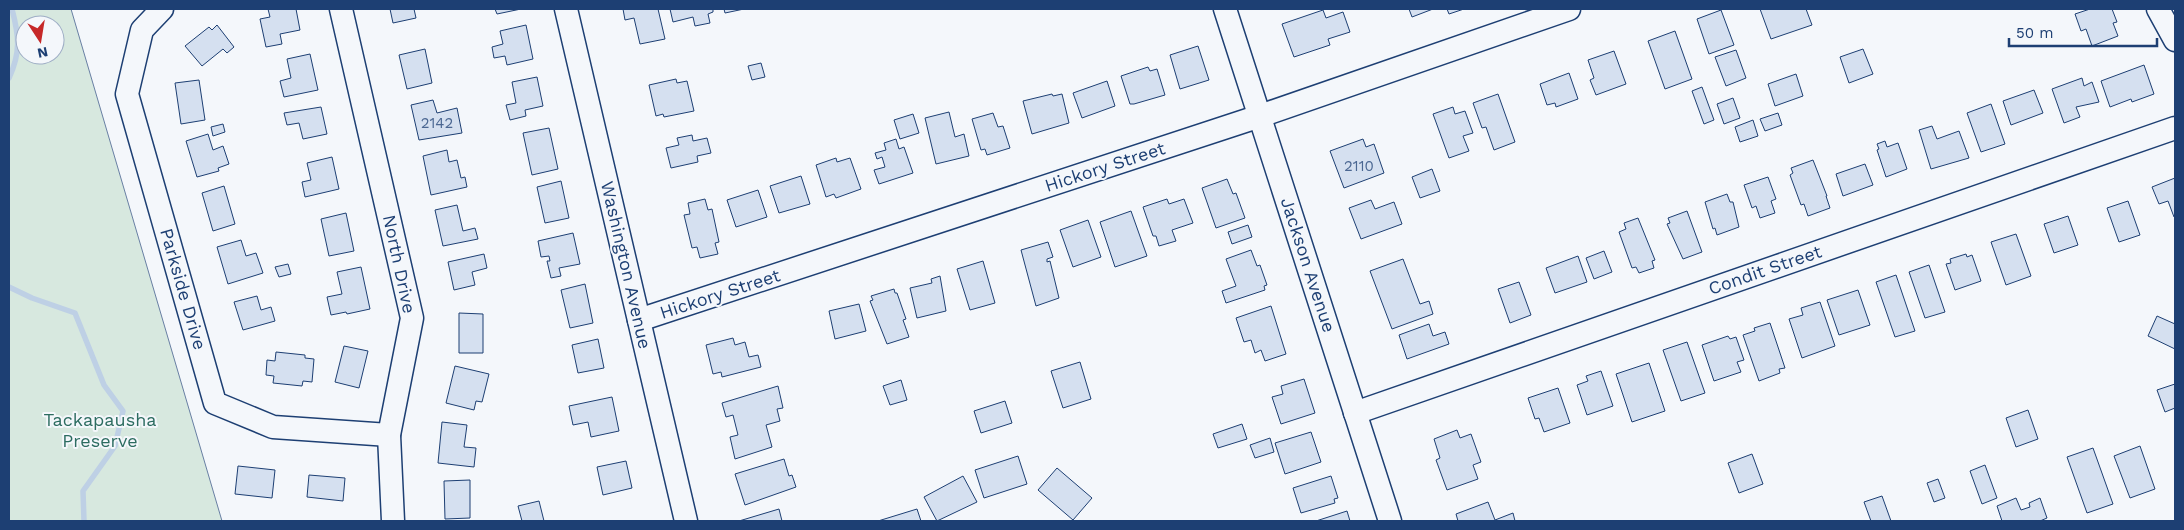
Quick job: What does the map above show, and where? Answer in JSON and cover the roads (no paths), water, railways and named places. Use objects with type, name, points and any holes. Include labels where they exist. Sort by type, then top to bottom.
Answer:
[{"type":"street","name":"Parkside Drive","points":[[162,9],[142,30],[128,94],[216,403],[273,427],[389,435]]},
{"type":"street","name":"North Drive","points":[[341,9],[412,318],[389,435],[393,521]]},
{"type":"street","name":"Washington Avenue","points":[[566,9],[686,521]]},
{"type":"street","name":"Jackson Avenue","points":[[1225,9],[1390,521]]},
{"type":"street","name":"Hickory Street","points":[[639,320],[1260,116],[1569,9]]},
{"type":"street","points":[[2158,9],[2175,40]]},
{"type":"street","name":"Condit Street","points":[[1355,413],[2175,128]]},
{"type":"waterway","points":[[9,78],[16,60],[18,44],[12,9]]},
{"type":"waterway","points":[[9,287],[32,298],[75,313],[104,385],[123,411],[115,446],[83,491],[84,521]]},
{"type":"park label","name":"Tackapausha Preserve","points":[[100,430]]}]
